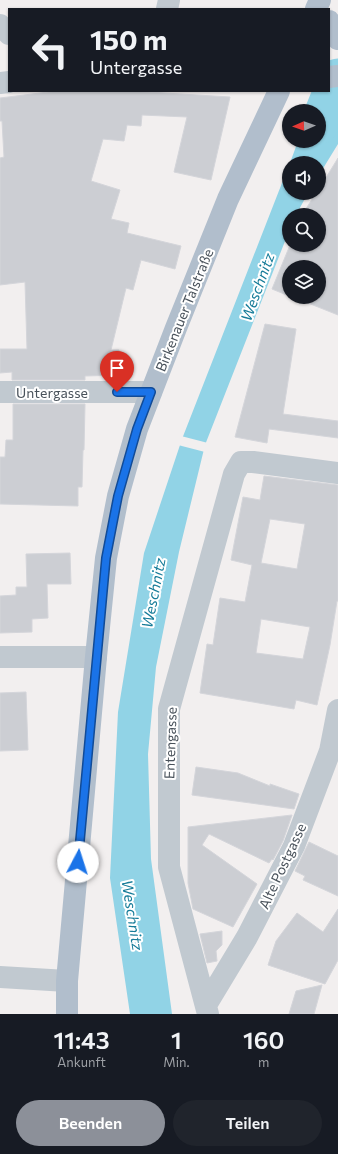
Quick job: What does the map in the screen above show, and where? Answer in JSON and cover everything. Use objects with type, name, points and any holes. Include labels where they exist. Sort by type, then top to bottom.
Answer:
[{"type":"main road","points":[[330,23],[338,39]]},
{"type":"main road","name":"Birkenauer Talstraße","points":[[67,1014],[67,981],[96,657],[106,558],[118,496],[137,429],[176,328],[228,199],[279,92]]},
{"type":"street","points":[[0,25],[8,33]]},
{"type":"street","name":"Untergasse","points":[[0,392],[151,392]]},
{"type":"street","name":"Entengasse","points":[[207,1009],[169,867],[169,709],[234,474],[241,462],[253,462],[338,473]]},
{"type":"street","points":[[0,657],[96,657]]},
{"type":"street","name":"Alte Postgasse","points":[[207,1009],[247,937],[294,846],[330,751],[338,710]]},
{"type":"street","points":[[0,977],[67,981]]},
{"type":"water","points":[[338,107],[338,144],[326,164],[326,156],[293,156],[295,148],[326,148],[326,110]]},
{"type":"water","points":[[282,183],[282,200],[304,200],[300,208],[282,208],[282,249],[205,445],[179,552],[156,667],[148,754],[151,859],[172,1014],[130,1014],[110,878],[118,712],[144,553],[182,439]]},
{"type":"pier","points":[[181,436],[208,443],[205,452],[178,445]]},
{"type":"building","points":[[48,92],[148,92],[230,97],[211,180],[174,172],[187,117],[142,115],[141,126],[127,125],[124,141],[103,139],[91,181],[120,190],[111,219],[129,223],[127,233],[181,246],[175,269],[141,260],[133,290],[126,288],[111,350],[119,350],[121,375],[85,376],[85,380],[12,380],[12,372],[0,373],[0,349],[27,349],[25,282],[0,285],[0,158],[4,157],[2,121],[0,121],[0,98]]},
{"type":"building","points":[[338,158],[338,315],[310,304],[326,304],[326,260],[284,260],[287,252],[326,252],[326,208],[306,208],[312,200],[326,200],[326,178]]},
{"type":"building","points":[[282,265],[282,293],[272,289]]},
{"type":"building","points":[[265,324],[296,329],[283,414],[338,421],[338,438],[269,429],[267,443],[235,437]]},
{"type":"building","points":[[13,404],[85,404],[82,487],[78,487],[78,506],[0,504],[0,457],[5,457],[6,440],[13,440]]},
{"type":"building","points":[[264,476],[338,485],[338,601],[317,705],[296,700],[294,709],[200,693],[207,644],[213,645],[220,598],[245,602],[252,565],[231,560],[243,497],[260,500]],"holes":[[[270,519],[305,524],[297,569],[261,563]],[[261,619],[310,627],[303,659],[256,653]]]},
{"type":"building","points":[[70,553],[71,584],[47,584],[48,618],[32,619],[32,632],[0,633],[0,596],[16,595],[16,587],[27,587],[26,554]]},
{"type":"building","points":[[26,692],[28,750],[0,751],[0,693]]},
{"type":"building","points":[[196,767],[238,773],[270,786],[270,784],[299,794],[294,809],[192,795]]},
{"type":"building","points":[[292,815],[283,841],[273,860],[272,859],[269,863],[209,834],[202,845],[257,884],[233,927],[193,909],[188,883],[188,827]]},
{"type":"building","points":[[309,842],[338,856],[338,896],[303,880],[305,876],[295,871]]},
{"type":"building","points":[[338,909],[338,960],[325,984],[268,965],[276,941],[297,913],[323,932]]},
{"type":"building","points":[[222,931],[222,945],[216,951],[217,961],[207,963],[200,934]]},
{"type":"building","points":[[322,985],[314,1014],[289,1014],[296,991]]},
{"type":"waterway","name":"Weschnitz","points":[[326,108],[338,78]]},
{"type":"route","points":[[78,862],[106,558],[118,496],[137,429],[151,392],[117,392]]}]
